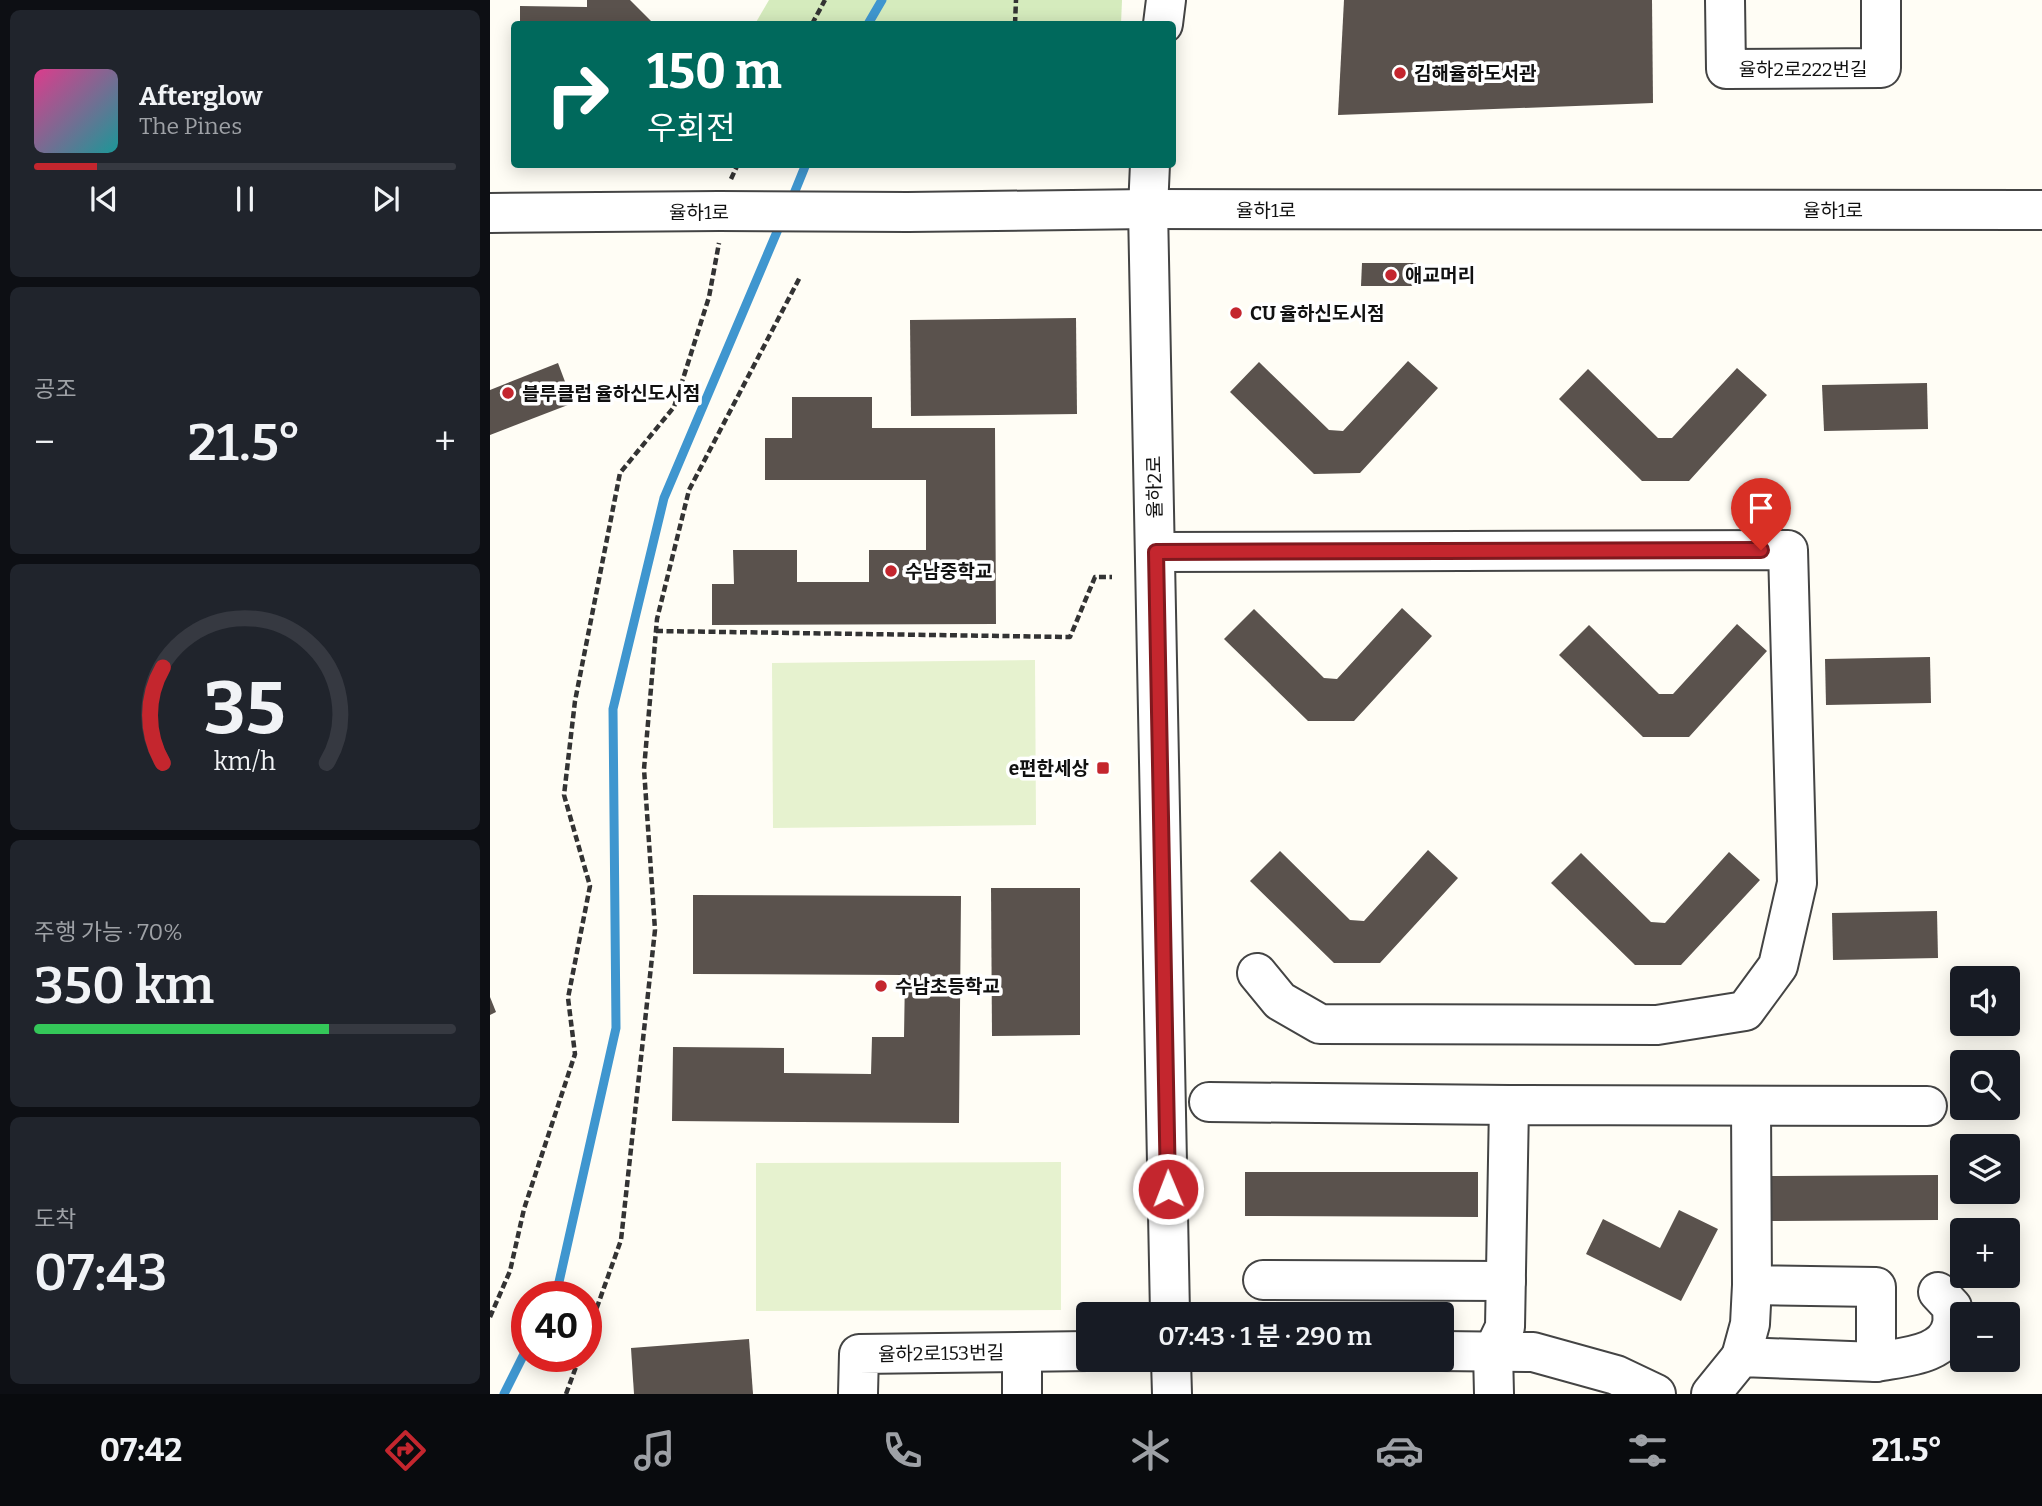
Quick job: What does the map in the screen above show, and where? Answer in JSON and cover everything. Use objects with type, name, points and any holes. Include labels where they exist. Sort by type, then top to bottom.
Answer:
[{"type":"street","points":[[1163,21],[1166,0]]},
{"type":"street","name":"율하2로222번길","points":[[1726,0],[1726,69],[1881,68],[1881,0]]},
{"type":"street","name":"율하2로","points":[[1150,168],[1148,209],[1170,1302]]},
{"type":"street","name":"율하1로","points":[[490,213],[1148,209],[2042,210]]},
{"type":"street","points":[[1156,552],[1788,550],[1797,883],[1778,966],[1745,1011],[1657,1025],[1320,1024],[1280,1001],[1258,974]]},
{"type":"street","points":[[1209,1102],[1927,1106]]},
{"type":"street","points":[[1494,1394],[1493,1352],[1505,1327],[1509,1105]]},
{"type":"street","points":[[1711,1394],[1741,1357],[1750,1324],[1751,1106]]},
{"type":"street","points":[[1264,1280],[1506,1281]]},
{"type":"street","points":[[1752,1285],[1875,1287],[1876,1362]]},
{"type":"street","points":[[1741,1357],[1876,1362],[1930,1351],[1946,1338],[1952,1325],[1952,1307],[1938,1292]]},
{"type":"street","name":"율하2로153번길","points":[[858,1394],[859,1354],[1076,1351]]},
{"type":"street","points":[[1454,1351],[1533,1352],[1616,1376],[1656,1394]]},
{"type":"street","name":"율하2로153번길","points":[[1022,1352],[1022,1394]]},
{"type":"street","points":[[1171,1372],[1172,1394]]},
{"type":"path","points":[[814,21],[825,0]]},
{"type":"path","points":[[1016,0],[1016,21]]},
{"type":"path","points":[[490,1317],[510,1271],[524,1209],[575,1054],[568,998],[590,886],[565,795],[575,701],[620,473],[674,407],[709,296],[723,211],[736,168]]},
{"type":"path","points":[[602,1293],[621,1240],[655,930],[645,769],[657,619],[689,489],[800,277]]},
{"type":"path","points":[[656,631],[1070,637],[1095,577],[1112,576]]},
{"type":"path","points":[[566,1394],[574,1372]]},
{"type":"green space","points":[[769,0],[1122,0],[1121,21],[757,21]]},
{"type":"green space","points":[[1035,660],[1036,825],[773,828],[772,663]]},
{"type":"green space","points":[[1061,1162],[1061,1310],[756,1311],[756,1163]]},
{"type":"building","points":[[587,0],[630,0],[651,21],[520,21],[520,6],[587,7]]},
{"type":"building","points":[[1344,0],[1652,0],[1653,103],[1338,115]]},
{"type":"building","name":"애교머리","points":[[1362,263],[1420,263],[1419,286],[1361,286]]},
{"type":"building","points":[[1076,318],[1077,414],[911,416],[910,320]]},
{"type":"building","points":[[1408,361],[1438,388],[1360,473],[1314,474],[1230,392],[1259,362],[1329,430],[1343,431]]},
{"type":"building","points":[[558,363],[573,403],[490,435],[490,390]]},
{"type":"building","points":[[1737,368],[1767,395],[1689,481],[1642,481],[1559,399],[1588,369],[1658,438],[1672,438]]},
{"type":"building","points":[[1927,383],[1928,429],[1824,431],[1822,385]]},
{"type":"building","points":[[792,397],[872,397],[872,428],[995,428],[996,624],[712,625],[712,584],[734,584],[733,550],[797,550],[797,582],[869,582],[869,550],[926,550],[926,480],[765,480],[765,438],[792,438]]},
{"type":"building","points":[[1402,608],[1432,636],[1354,721],[1308,721],[1224,639],[1254,609],[1324,678],[1337,679]]},
{"type":"building","points":[[1737,624],[1767,651],[1689,737],[1643,737],[1559,655],[1589,625],[1659,694],[1673,694]]},
{"type":"building","points":[[1930,657],[1931,703],[1826,705],[1825,659]]},
{"type":"building","points":[[1428,850],[1458,878],[1380,963],[1334,963],[1250,881],[1280,851],[1350,920],[1364,921]]},
{"type":"building","points":[[1729,852],[1760,880],[1681,965],[1635,965],[1551,883],[1581,853],[1651,922],[1665,923]]},
{"type":"building","points":[[991,888],[1080,888],[1080,1035],[992,1036]]},
{"type":"building","points":[[693,895],[961,896],[959,1123],[672,1121],[673,1047],[784,1048],[784,1073],[871,1074],[872,1037],[904,1037],[905,975],[693,974]]},
{"type":"building","points":[[1937,911],[1938,958],[1833,960],[1832,913]]},
{"type":"building","points":[[490,997],[496,1012],[490,1015]]},
{"type":"building","points":[[1245,1172],[1478,1172],[1478,1217],[1245,1216]]},
{"type":"building","points":[[1938,1175],[1938,1220],[1769,1221],[1769,1176]]},
{"type":"building","points":[[1679,1210],[1718,1229],[1681,1301],[1586,1254],[1603,1219],[1660,1248]]},
{"type":"building","points":[[749,1339],[753,1394],[634,1394],[631,1348]]},
{"type":"waterway","points":[[870,21],[882,0]]},
{"type":"waterway","points":[[791,201],[804,168]]},
{"type":"waterway","points":[[559,1281],[616,1028],[613,709],[664,498],[782,220]]},
{"type":"waterway","points":[[504,1394],[515,1372]]},
{"type":"place","name":"김해율하도서관","points":[[1400,73]]},
{"type":"place","name":"애교머리","points":[[1391,275]]},
{"type":"place","name":"CU 율하신도시점","points":[[1236,313]]},
{"type":"place","name":"블루클럽 율하신도시점","points":[[508,393]]},
{"type":"place","name":"수남중학교","points":[[891,571]]},
{"type":"place","name":"e편한세상","points":[[1103,768]]},
{"type":"place","name":"수남초등학교","points":[[881,986]]},
{"type":"route","points":[[1168,1189],[1156,552],[1761,550]]}]
